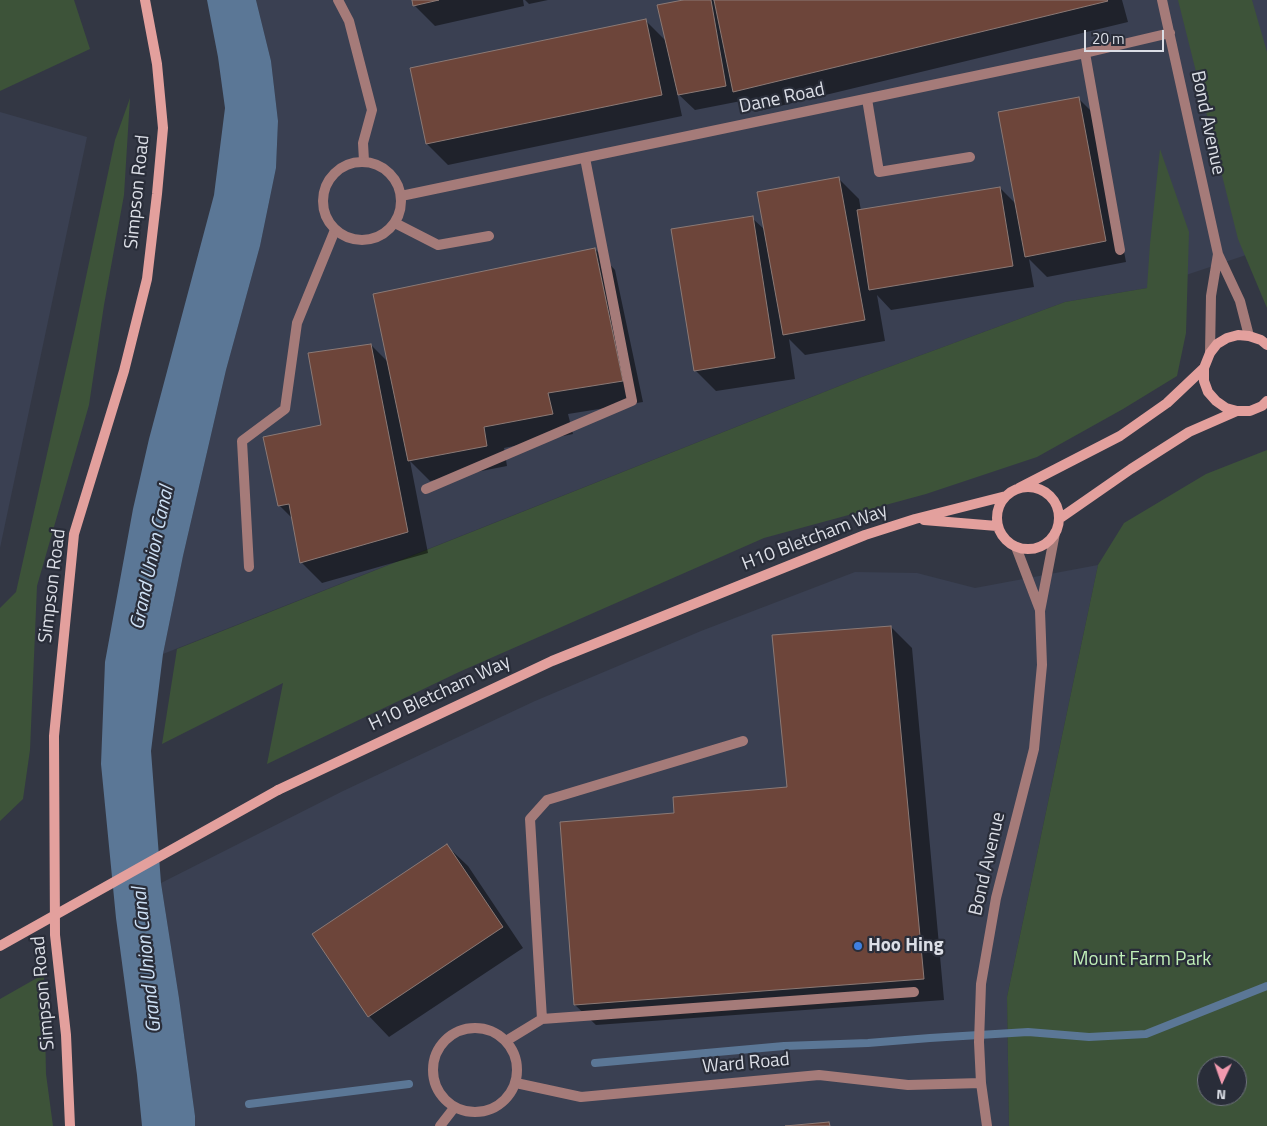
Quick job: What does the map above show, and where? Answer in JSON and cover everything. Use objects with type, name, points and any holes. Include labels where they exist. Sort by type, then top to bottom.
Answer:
[{"type":"street","name":"Simpson Road","points":[[70,1126],[66,1035],[55,935],[54,736],[74,534],[124,371],[148,270],[163,128],[157,64],[145,0]]},
{"type":"street","points":[[338,0],[349,21],[372,110],[363,143],[364,161]]},
{"type":"street","name":"Bond Avenue","points":[[1162,0],[1218,254],[1240,301],[1250,336]]},
{"type":"street","name":"Dane Road","points":[[401,196],[1085,53],[1170,33]]},
{"type":"street","points":[[1085,53],[1120,250]]},
{"type":"street","points":[[867,99],[879,172],[970,157]]},
{"type":"street","points":[[426,488],[632,401],[585,158]]},
{"type":"street","points":[[364,161],[375,163],[393,176],[401,196],[400,210],[395,223],[386,233],[373,239],[360,240],[346,237],[335,230],[326,218],[322,206],[323,192],[328,179],[338,169],[350,163],[364,161]]},
{"type":"street","points":[[395,223],[438,246],[489,236]]},
{"type":"street","points":[[249,567],[242,441],[285,408],[297,323],[335,230]]},
{"type":"street","name":"Bond Avenue","points":[[1210,353],[1212,296],[1218,254]]},
{"type":"street","points":[[1267,345],[1261,340],[1250,336],[1238,335],[1227,338],[1217,344],[1210,353],[1204,368],[1204,381],[1208,392],[1226,408],[1237,411],[1250,411],[1262,406],[1267,401]]},
{"type":"street","points":[[1019,488],[1028,487],[1047,493],[1058,510],[1059,519],[1055,533],[1050,540],[1034,549],[1016,547],[1001,535],[997,526],[997,510],[1006,496],[1019,488],[1120,436],[1167,403],[1204,368]]},
{"type":"street","points":[[1059,519],[1131,468],[1189,432],[1237,411]]},
{"type":"street","name":"H10 Bletcham Way","points":[[0,946],[278,790],[552,661],[865,535],[915,519],[1006,496]]},
{"type":"street","name":"H10 Bletcham Way","points":[[915,519],[997,526]]},
{"type":"street","name":"Bond Avenue","points":[[987,1126],[981,1083],[979,1042],[981,984],[996,898],[1034,749],[1042,665],[1040,611],[1055,533]]},
{"type":"street","name":"Bond Avenue","points":[[1016,547],[1040,611]]},
{"type":"street","points":[[542,1019],[530,819],[547,800],[743,741]]},
{"type":"street","points":[[506,1041],[542,1019],[914,992]]},
{"type":"street","points":[[466,1028],[481,1028],[495,1032],[506,1041],[514,1054],[518,1068],[516,1083],[502,1104],[491,1110],[478,1113],[466,1112],[454,1108],[442,1098],[435,1086],[432,1072],[434,1057],[441,1044],[452,1034],[466,1028]]},
{"type":"street","name":"Ward Road","points":[[516,1083],[582,1097],[819,1075],[908,1085],[981,1083]]},
{"type":"street","points":[[440,1126],[454,1108]]},
{"type":"shaded area","points":[[256,0],[1267,0],[1267,248],[1147,288],[1065,302],[862,377],[163,654],[183,556],[226,370],[260,246],[276,168],[278,121],[271,61]]},
{"type":"shaded area","points":[[0,112],[87,137],[0,548]]},
{"type":"shaded area","points":[[1098,565],[1007,997],[1009,1126],[195,1126],[179,998],[161,883],[343,791],[535,701],[701,631],[855,572],[917,573],[975,588]]},
{"type":"green space","points":[[0,0],[74,0],[90,49],[0,91]]},
{"type":"green space","points":[[1178,0],[1252,0],[1267,52],[1267,308],[1238,239]]},
{"type":"green space","points":[[130,98],[124,195],[104,305],[89,405],[37,586],[30,750],[23,799],[0,821],[0,608],[16,592],[115,140]]},
{"type":"green space","points":[[1160,149],[1189,232],[1186,333],[1177,376],[1123,409],[1037,457],[926,494],[764,538],[459,672],[267,764],[283,683],[162,744],[177,649],[862,377],[1065,302],[1147,288]]},
{"type":"green space","name":"Mount Farm Park","points":[[1267,450],[1267,1126],[1009,1126],[1007,997],[1098,565],[1124,523],[1206,474]]},
{"type":"green space","points":[[44,974],[46,1074],[53,1126],[0,1126],[0,999]]},
{"type":"water","name":"Grand Union Canal","points":[[207,0],[256,0],[271,61],[278,121],[276,168],[260,246],[226,370],[183,556],[163,654],[151,751],[161,883],[179,998],[195,1126],[142,1126],[116,918],[101,764],[105,662],[133,509],[149,439],[214,195],[225,108]]},
{"type":"building","points":[[412,0],[439,0],[413,6]]},
{"type":"building","points":[[683,0],[711,0],[726,86],[678,95],[657,5]]},
{"type":"building","points":[[714,0],[1107,0],[1108,1],[733,92]]},
{"type":"building","points":[[646,19],[662,95],[426,144],[410,68]]},
{"type":"building","points":[[1079,97],[1106,241],[1025,257],[998,112]]},
{"type":"building","points":[[839,177],[865,320],[783,335],[757,192]]},
{"type":"building","points":[[1000,187],[1013,266],[869,290],[857,210]]},
{"type":"building","points":[[753,216],[775,358],[694,371],[671,229]]},
{"type":"building","points":[[595,248],[623,381],[548,393],[553,414],[484,427],[487,446],[408,461],[373,294]]},
{"type":"building","points":[[371,344],[408,532],[300,563],[289,504],[278,506],[263,437],[321,425],[308,353]]},
{"type":"building","points":[[891,626],[924,979],[574,1005],[560,822],[674,813],[673,797],[787,787],[772,635]]},
{"type":"building","points":[[447,844],[503,927],[368,1017],[312,934]]},
{"type":"building","points":[[829,1122],[830,1126],[785,1126]]},
{"type":"waterway","points":[[595,1063],[784,1046],[868,1043],[1028,1032],[1089,1037],[1146,1034],[1267,986]]},
{"type":"waterway","points":[[249,1104],[409,1084]]},
{"type":"place","name":"Hoo Hing","points":[[858,946]]}]
